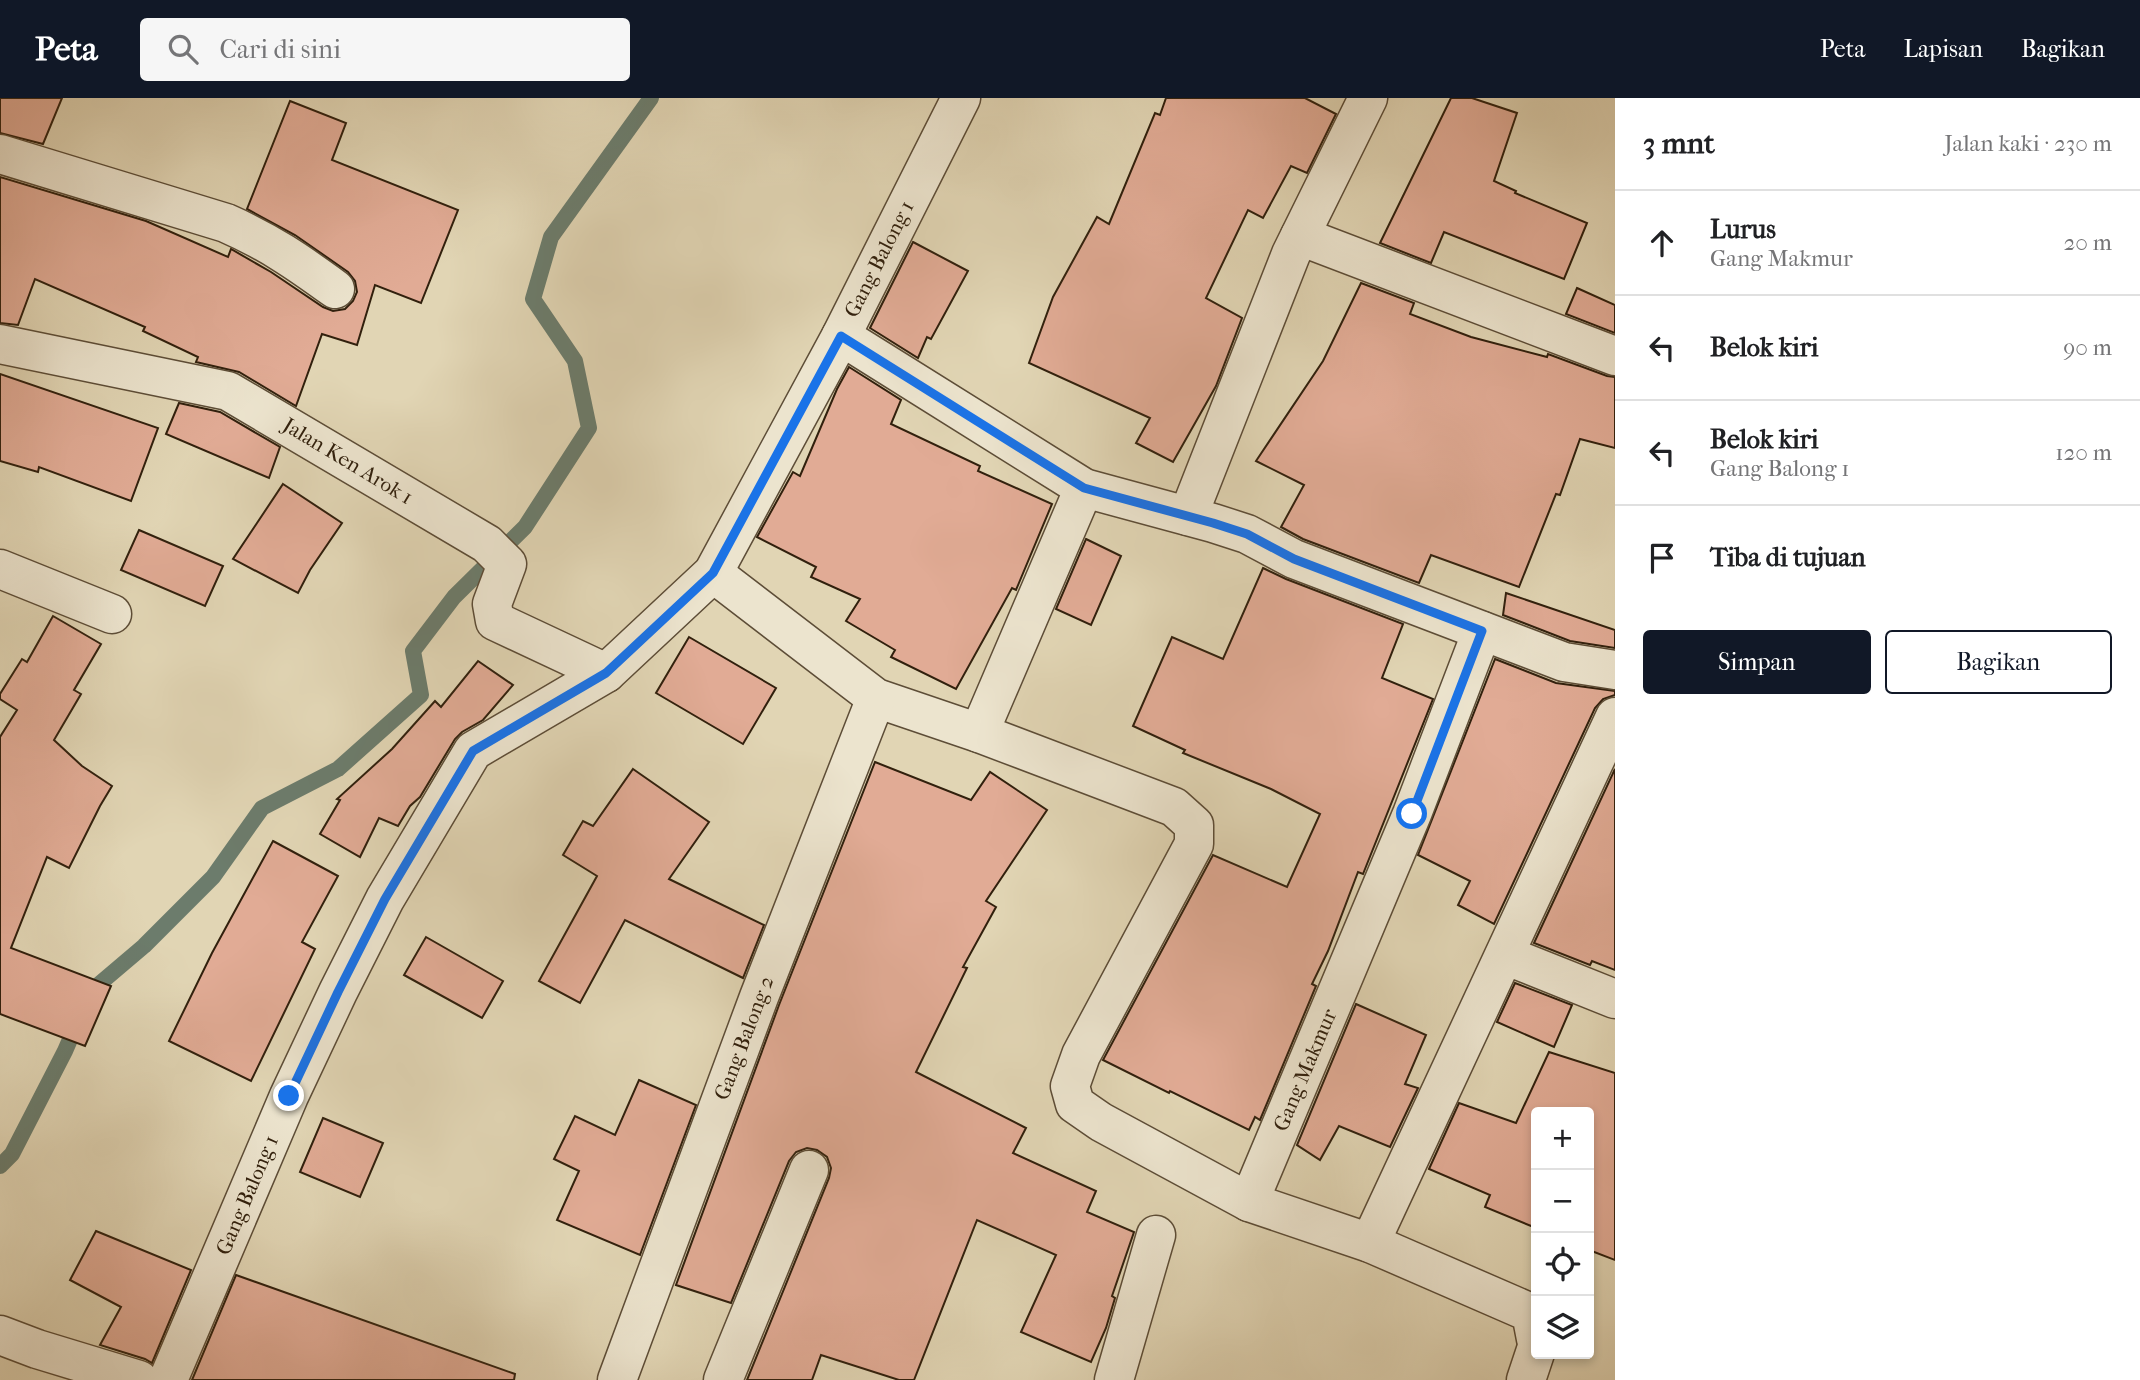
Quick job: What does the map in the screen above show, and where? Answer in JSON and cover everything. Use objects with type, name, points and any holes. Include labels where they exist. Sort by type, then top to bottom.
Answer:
[{"type":"street","name":"Gang Balong 1","points":[[168,1380],[289,1096],[338,992],[385,899],[473,751],[606,673],[713,573],[841,336],[961,98]]},
{"type":"street","points":[[1188,516],[1291,254],[1368,98]]},
{"type":"street","points":[[0,154],[226,223],[262,239],[335,289]]},
{"type":"street","points":[[1300,236],[1615,356]]},
{"type":"street","points":[[841,336],[1084,488],[1247,534],[1294,559],[1564,662],[1615,670]]},
{"type":"street","name":"Jalan Ken Arok 1","points":[[0,344],[228,391],[497,554],[492,604],[495,621],[606,673]]},
{"type":"street","points":[[979,733],[1084,488]]},
{"type":"street","points":[[0,569],[112,614]]},
{"type":"street","points":[[713,573],[876,698],[979,733],[1174,807],[1194,825],[1194,844],[1081,1055],[1070,1086],[1075,1104],[1101,1122],[1249,1202],[1370,1242],[1531,1313]]},
{"type":"street","name":"Gang Makmur","points":[[1249,1202],[1412,814],[1482,631]]},
{"type":"street","name":"Gang Balong 2","points":[[617,1380],[759,997],[876,698]]},
{"type":"street","points":[[1370,1242],[1615,717]]},
{"type":"street","points":[[1505,955],[1615,999]]},
{"type":"street","points":[[723,1380],[808,1170]]},
{"type":"street","points":[[1114,1380],[1156,1236]]},
{"type":"street","points":[[0,1335],[139,1380]]},
{"type":"street","points":[[1526,1380],[1533,1359]]},
{"type":"building","points":[[0,98],[62,98],[43,144],[0,133]]},
{"type":"building","points":[[1166,98],[1305,98],[1336,114],[1307,173],[1291,166],[1263,218],[1248,210],[1206,298],[1242,318],[1216,386],[1173,462],[1136,443],[1150,418],[1029,363],[1053,297],[1097,217],[1109,224],[1155,113],[1160,115]]},
{"type":"building","points":[[1451,98],[1472,98],[1517,113],[1494,181],[1516,191],[1515,193],[1587,223],[1564,279],[1444,232],[1431,263],[1380,243]]},
{"type":"building","points":[[290,101],[346,123],[332,160],[458,210],[421,303],[375,285],[357,345],[322,334],[296,406],[239,372],[196,362],[198,357],[143,331],[145,327],[35,279],[18,325],[0,323],[0,177],[146,221],[228,257],[231,249],[323,307],[333,311],[345,309],[357,292],[355,281],[348,272],[295,235],[247,209]]},
{"type":"building","points":[[913,242],[968,271],[931,339],[927,337],[918,358],[870,328]]},
{"type":"building","points":[[1361,283],[1414,303],[1410,314],[1471,337],[1547,357],[1548,354],[1615,377],[1615,448],[1580,439],[1560,495],[1556,494],[1519,587],[1431,555],[1419,583],[1303,539],[1281,527],[1304,485],[1256,461],[1323,361]]},
{"type":"building","points":[[1577,288],[1615,305],[1615,333],[1566,314]]},
{"type":"building","points":[[849,367],[901,400],[891,424],[980,466],[978,471],[1052,504],[1016,590],[1012,588],[956,689],[891,657],[895,650],[846,621],[860,599],[811,577],[816,567],[757,537],[793,472],[800,476]]},
{"type":"building","points":[[0,374],[158,428],[131,501],[39,467],[38,472],[0,461]]},
{"type":"building","points":[[179,403],[220,412],[280,447],[269,478],[166,434]]},
{"type":"building","points":[[283,484],[342,523],[298,593],[233,559]]},
{"type":"building","points":[[139,530],[223,566],[205,606],[121,570]]},
{"type":"building","points":[[1086,539],[1121,556],[1091,625],[1056,609]]},
{"type":"building","points":[[1263,568],[1403,624],[1382,678],[1433,699],[1363,874],[1358,872],[1328,951],[1312,984],[1316,986],[1260,1120],[1255,1117],[1249,1130],[1103,1060],[1213,855],[1287,887],[1320,814],[1271,789],[1183,753],[1185,750],[1133,726],[1172,637],[1223,659]]},
{"type":"building","points":[[1506,593],[1615,630],[1615,648],[1570,641],[1503,615]]},
{"type":"building","points":[[53,616],[101,644],[74,690],[81,694],[54,740],[82,766],[112,786],[69,868],[47,857],[11,948],[111,986],[85,1046],[0,1014],[0,737],[17,710],[0,699],[0,694],[22,659],[27,662]]},
{"type":"building","points":[[689,637],[776,688],[743,744],[656,693]]},
{"type":"building","points":[[1495,659],[1556,683],[1615,691],[1615,695],[1603,699],[1595,708],[1494,924],[1458,905],[1470,881],[1418,855]]},
{"type":"building","points":[[478,661],[513,685],[483,720],[455,739],[420,797],[410,806],[398,826],[379,818],[360,857],[320,834],[340,800],[337,799],[392,749],[435,701],[441,707]]},
{"type":"building","points":[[875,762],[971,800],[990,772],[1047,810],[986,901],[996,907],[963,967],[967,968],[916,1072],[1026,1128],[1013,1153],[1096,1191],[1087,1212],[1134,1232],[1112,1296],[1115,1298],[1106,1328],[1091,1362],[1021,1332],[1056,1255],[977,1220],[914,1380],[899,1380],[821,1355],[812,1380],[747,1380],[829,1178],[831,1168],[827,1157],[817,1150],[807,1148],[796,1152],[789,1161],[731,1303],[676,1285],[779,1005]]},
{"type":"building","points":[[633,769],[709,822],[669,879],[764,925],[743,978],[625,920],[580,1003],[539,981],[597,876],[563,855],[583,821],[593,826]]},
{"type":"building","points":[[1615,769],[1615,970],[1592,961],[1590,965],[1534,943]]},
{"type":"building","points":[[273,841],[338,876],[302,942],[315,949],[251,1081],[169,1041],[212,953]]},
{"type":"building","points":[[426,937],[503,981],[482,1018],[404,975]]},
{"type":"building","points":[[1515,983],[1572,1005],[1554,1047],[1497,1022]]},
{"type":"building","points":[[1356,1004],[1426,1035],[1405,1084],[1418,1088],[1390,1147],[1339,1126],[1320,1160],[1297,1145]]},
{"type":"building","points":[[1549,1052],[1615,1073],[1615,1260],[1594,1252],[1594,1107],[1531,1107],[1531,1226],[1485,1207],[1490,1195],[1429,1169],[1459,1103],[1516,1123]]},
{"type":"building","points":[[639,1080],[696,1105],[640,1255],[557,1220],[579,1171],[554,1159],[575,1116],[615,1135]]},
{"type":"building","points":[[323,1118],[383,1143],[360,1197],[300,1172]]},
{"type":"building","points":[[96,1231],[191,1270],[152,1363],[100,1345],[121,1307],[70,1280]]},
{"type":"building","points":[[236,1275],[515,1374],[514,1380],[192,1380]]},
{"type":"waterway","points":[[88,997],[91,991],[144,946],[213,877],[262,808],[338,769],[421,695],[413,651],[454,597],[525,527],[589,428],[575,361],[533,299],[551,237],[651,98]]},
{"type":"waterway","points":[[0,1166],[12,1154],[78,1021]]},
{"type":"route","points":[[289,1096],[385,899],[473,751],[606,673],[713,573],[841,336],[1084,488],[1247,534],[1294,559],[1482,631],[1412,814]]}]
